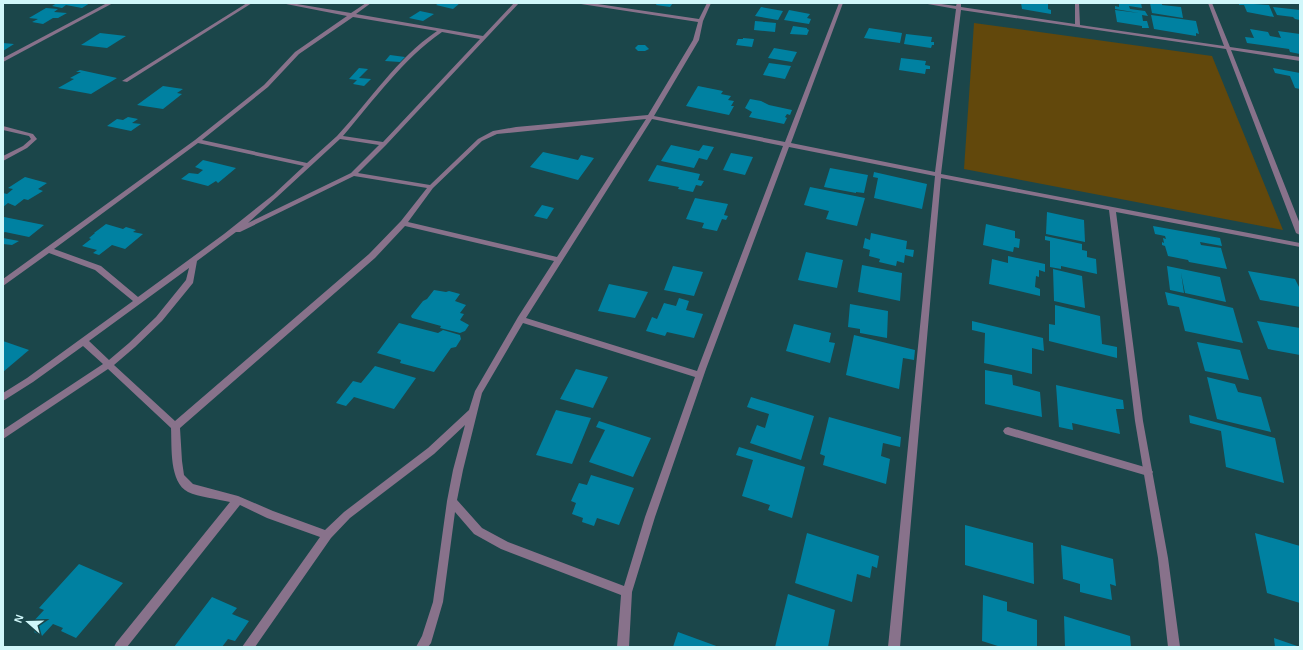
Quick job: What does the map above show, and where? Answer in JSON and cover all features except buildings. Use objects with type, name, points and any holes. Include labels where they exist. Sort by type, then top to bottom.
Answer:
[{"type":"street","points":[[3,60],[111,3]]},
{"type":"street","points":[[125,81],[250,3]]},
{"type":"street","points":[[283,3],[483,38]]},
{"type":"street","points":[[3,283],[197,141],[266,86],[297,53],[369,3]]},
{"type":"street","points":[[227,236],[353,174],[384,144],[517,3]]},
{"type":"street","points":[[585,3],[701,21]]},
{"type":"street","points":[[422,647],[427,639],[438,602],[452,501],[458,470],[478,393],[521,319],[650,117],[696,40],[701,21],[709,3]]},
{"type":"street","points":[[623,647],[627,592],[649,520],[699,375],[841,3]]},
{"type":"street","points":[[924,3],[959,6],[1078,26],[1300,59]]},
{"type":"street","points":[[1077,3],[1078,26]]},
{"type":"street","points":[[1210,3],[1226,48],[1300,233]]},
{"type":"street","points":[[894,647],[938,175],[959,6]]},
{"type":"street","points":[[3,397],[30,380],[138,302],[227,236],[275,196],[338,137],[393,73],[426,41],[442,30]]},
{"type":"street","points":[[175,427],[372,256],[403,223],[431,187],[480,140],[495,132],[516,128],[650,117],[938,175],[1300,245]]},
{"type":"street","points":[[3,128],[31,135],[34,139],[25,147],[3,159]]},
{"type":"street","points":[[338,137],[384,144]]},
{"type":"street","points":[[197,141],[307,166]]},
{"type":"street","points":[[353,174],[431,187]]},
{"type":"street","points":[[1112,208],[1139,422],[1163,558],[1174,647]]},
{"type":"street","points":[[403,223],[559,260]]},
{"type":"street","points":[[48,250],[88,263],[98,268],[138,302]]},
{"type":"street","points":[[3,435],[108,365],[159,319],[190,281],[194,260]]},
{"type":"street","points":[[521,319],[699,375]]},
{"type":"street","points":[[83,341],[175,427],[177,461],[180,478],[190,488],[238,500],[270,515],[327,535]]},
{"type":"street","points":[[248,647],[327,535],[347,515],[431,451],[473,412]]},
{"type":"street","points":[[1008,431],[1148,472]]},
{"type":"street","points":[[120,647],[238,500]]},
{"type":"street","points":[[452,501],[478,532],[505,546],[627,592]]},
{"type":"shaded area","points":[[974,23],[1212,56],[1283,230],[964,169]]}]
